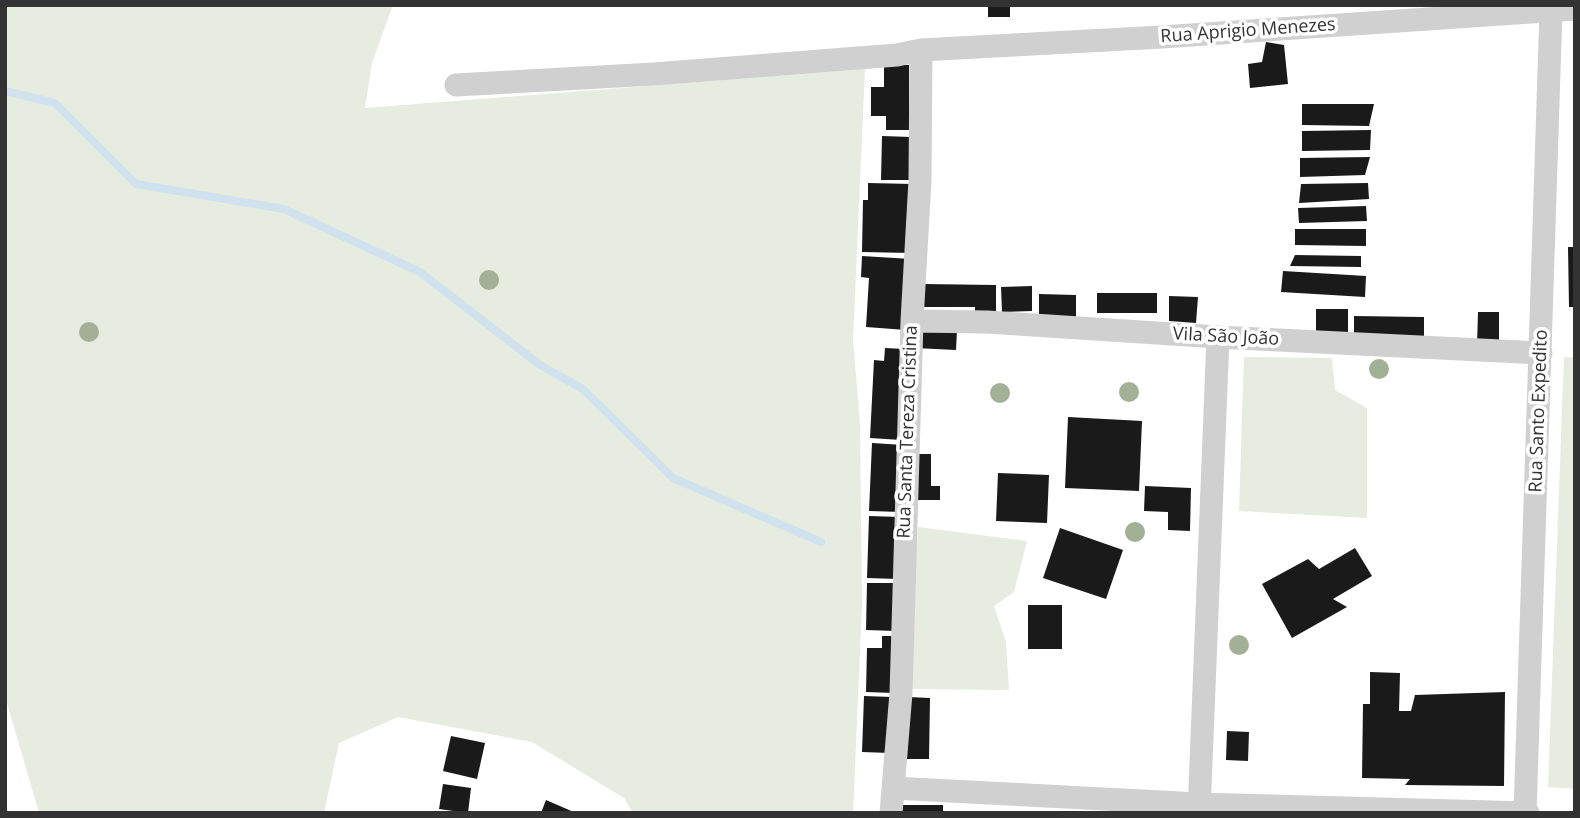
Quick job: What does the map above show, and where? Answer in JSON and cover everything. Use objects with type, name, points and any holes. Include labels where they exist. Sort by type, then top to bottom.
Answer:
[{"type":"street","name":"Rua Aprigio Menezes","points":[[456,85],[654,74],[897,55],[921,50],[1162,37],[1575,9]]},
{"type":"street","name":"Rua Santo Expedito","points":[[1526,813],[1551,10]]},
{"type":"street","name":"Rua Santa Tereza Cristina","points":[[891,813],[901,693],[912,321],[920,180],[921,50]]},
{"type":"street","name":"Vila São João","points":[[912,321],[987,322],[1541,353]]},
{"type":"street","points":[[1199,808],[1218,337]]},
{"type":"street","points":[[893,788],[1199,808],[1526,813]]},
{"type":"shaded area","points":[[5,5],[393,5],[372,63],[365,108],[865,69],[853,340],[860,423],[862,605],[853,813],[633,813],[624,798],[532,742],[398,717],[339,743],[324,813],[39,813],[5,696]]},
{"type":"shaded area","points":[[1244,357],[1332,358],[1335,390],[1367,408],[1367,518],[1239,511]]},
{"type":"shaded area","points":[[1564,357],[1575,358],[1575,789],[1548,787]]},
{"type":"shaded area","points":[[918,527],[1027,541],[1014,592],[994,606],[1006,642],[1009,690],[907,689]]},
{"type":"building","points":[[988,5],[1010,5],[1010,17],[988,17]]},
{"type":"building","points":[[1266,42],[1284,45],[1288,84],[1250,88],[1248,64],[1262,62]]},
{"type":"building","points":[[884,65],[909,65],[909,130],[886,130],[886,116],[871,116],[871,87],[884,87]]},
{"type":"building","points":[[1302,104],[1374,104],[1369,126],[1302,125]]},
{"type":"building","points":[[1371,130],[1370,150],[1302,151],[1302,131]]},
{"type":"building","points":[[882,136],[911,137],[910,180],[881,180]]},
{"type":"building","points":[[1370,157],[1365,175],[1300,177],[1300,158]]},
{"type":"building","points":[[868,183],[913,184],[911,253],[862,252],[863,200],[868,200]]},
{"type":"building","points":[[1368,183],[1369,199],[1299,203],[1301,184]]},
{"type":"building","points":[[1366,206],[1367,221],[1299,223],[1298,208]]},
{"type":"building","points":[[1295,229],[1366,229],[1366,246],[1295,245]]},
{"type":"building","points":[[1568,247],[1575,247],[1575,307],[1569,307]]},
{"type":"building","points":[[1295,255],[1361,256],[1361,267],[1290,266]]},
{"type":"building","points":[[862,256],[911,259],[906,330],[866,327],[869,278],[861,277]]},
{"type":"building","points":[[1283,271],[1366,276],[1365,297],[1281,292]]},
{"type":"building","points":[[923,284],[996,285],[996,316],[975,316],[975,307],[923,307]]},
{"type":"building","points":[[1032,286],[1032,311],[1002,312],[1001,287]]},
{"type":"building","points":[[1097,293],[1157,293],[1157,313],[1097,313]]},
{"type":"building","points":[[1039,294],[1076,295],[1076,321],[1039,320]]},
{"type":"building","points":[[1169,296],[1198,297],[1196,323],[1169,321]]},
{"type":"building","points":[[1316,309],[1348,309],[1348,333],[1316,333]]},
{"type":"building","points":[[1478,312],[1499,312],[1499,346],[1477,346]]},
{"type":"building","points":[[1354,316],[1424,317],[1424,344],[1354,343]]},
{"type":"building","points":[[916,328],[957,330],[956,350],[915,348]]},
{"type":"building","points":[[885,348],[905,349],[901,440],[870,438],[874,360],[884,361]]},
{"type":"building","points":[[1068,417],[1142,421],[1139,491],[1065,488]]},
{"type":"building","points":[[872,443],[904,445],[901,512],[869,511]]},
{"type":"building","points":[[910,454],[931,454],[931,486],[940,486],[940,500],[911,500]]},
{"type":"building","points":[[998,473],[1049,475],[1047,523],[996,521]]},
{"type":"building","points":[[1145,486],[1191,488],[1190,531],[1168,530],[1168,512],[1144,511]]},
{"type":"building","points":[[869,516],[900,517],[897,579],[867,578]]},
{"type":"building","points":[[1060,528],[1123,550],[1106,599],[1043,578]]},
{"type":"building","points":[[1355,548],[1372,576],[1333,599],[1347,607],[1292,638],[1262,584],[1308,559],[1319,569]]},
{"type":"building","points":[[867,583],[897,583],[896,631],[866,630]]},
{"type":"building","points":[[1028,605],[1062,605],[1062,649],[1028,649]]},
{"type":"building","points":[[882,636],[895,636],[894,693],[866,692],[867,648],[882,648]]},
{"type":"building","points":[[1370,672],[1400,673],[1399,711],[1411,711],[1415,695],[1505,692],[1504,786],[1405,785],[1410,779],[1362,778],[1363,704],[1370,704]]},
{"type":"building","points":[[864,696],[892,697],[890,753],[862,752]]},
{"type":"building","points":[[908,697],[930,698],[929,759],[907,759]]},
{"type":"building","points":[[1227,731],[1249,732],[1248,761],[1226,760]]},
{"type":"building","points":[[451,736],[485,743],[477,779],[443,771]]},
{"type":"building","points":[[443,784],[471,788],[468,813],[439,809]]},
{"type":"building","points":[[546,800],[576,813],[541,813]]},
{"type":"building","points":[[899,805],[943,805],[943,813],[898,813]]},
{"type":"waterway","points":[[5,91],[55,103],[136,184],[284,209],[420,272],[540,365],[583,389],[673,478],[821,542]]}]
